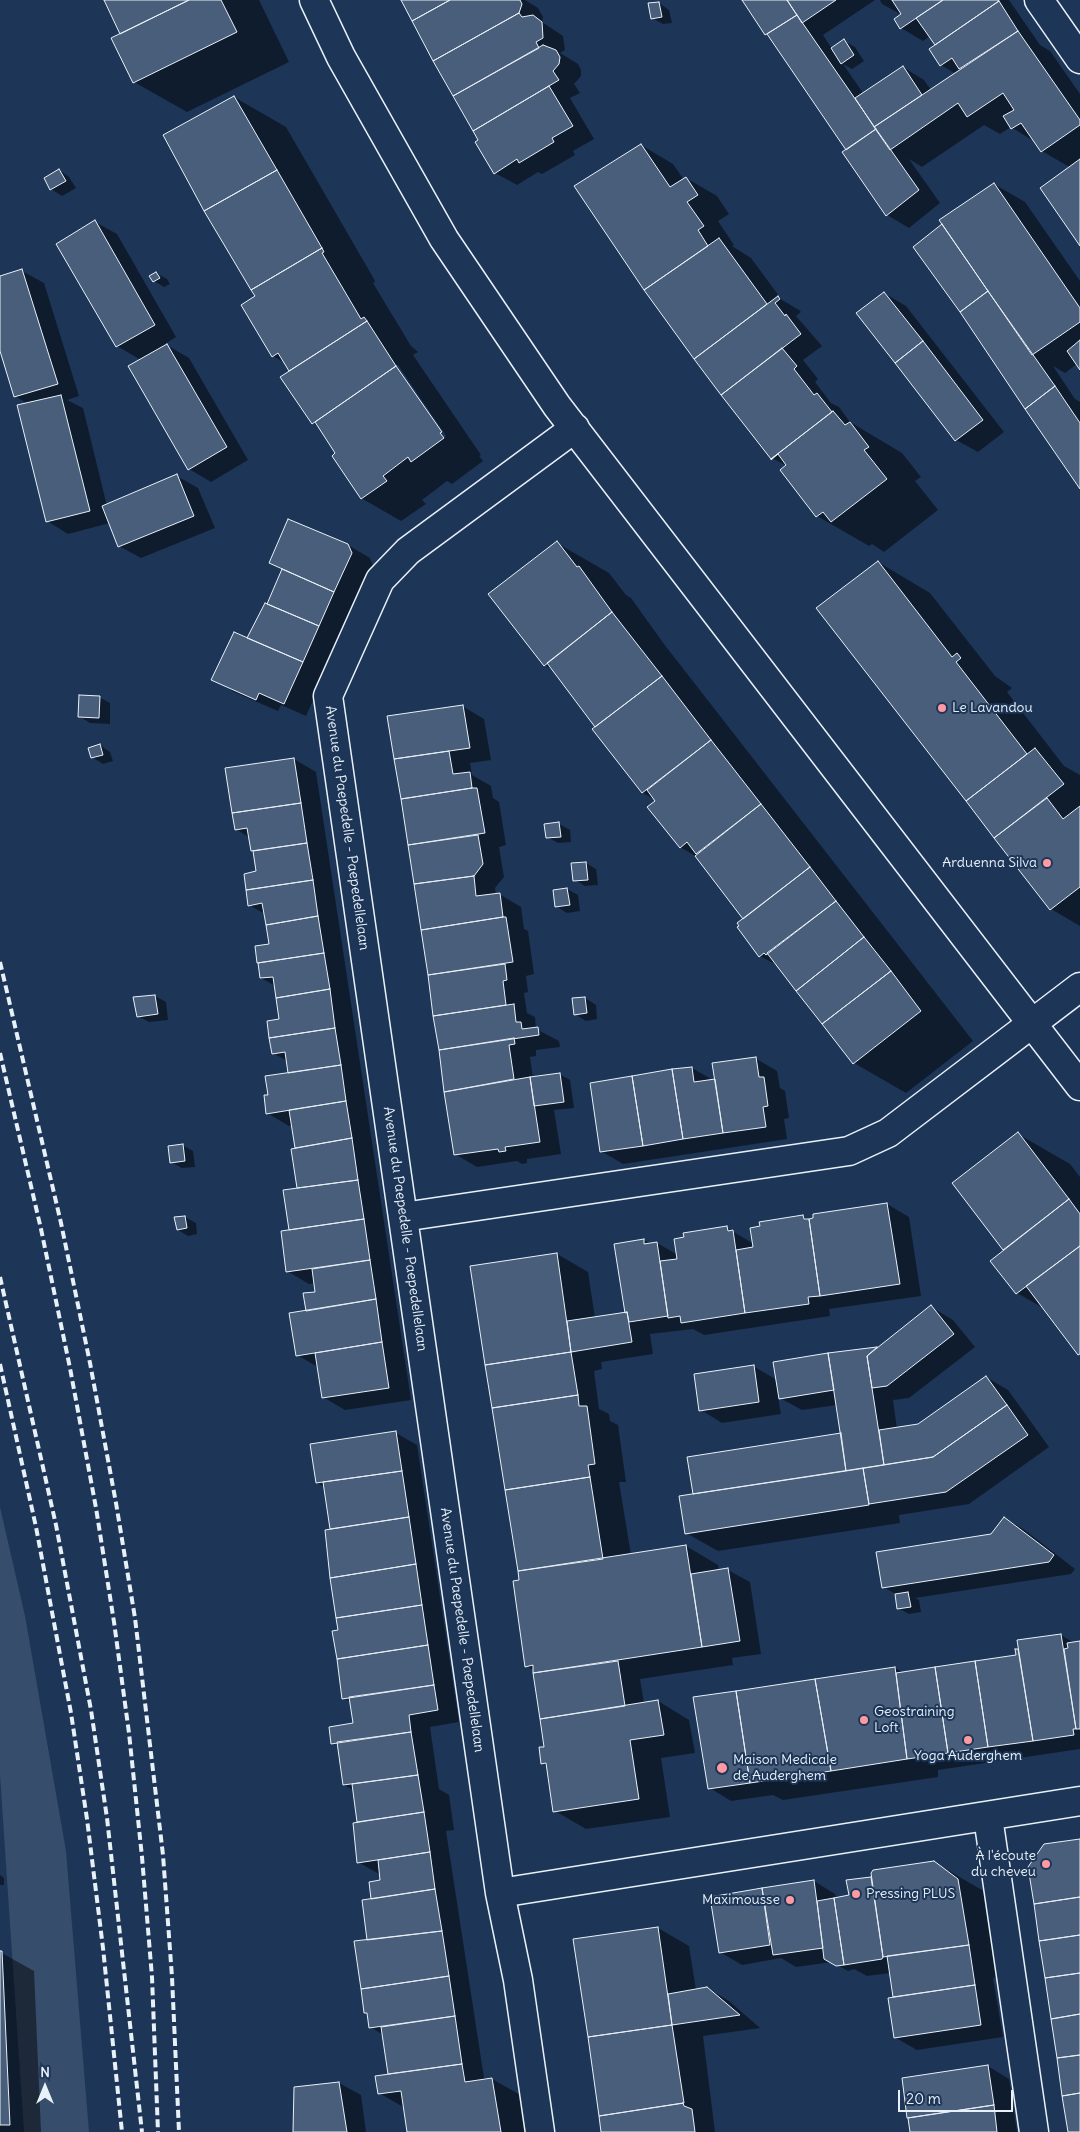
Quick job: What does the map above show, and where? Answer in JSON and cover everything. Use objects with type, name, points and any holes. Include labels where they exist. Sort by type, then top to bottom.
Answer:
[{"type":"street","points":[[314,0],[341,57],[444,239],[558,406],[1034,1023],[1080,1086]]},
{"type":"street","points":[[1039,0],[1080,60]]},
{"type":"street","name":"Avenue du Paepedelle - Paepedellelaan","points":[[540,2132],[518,1980],[500,1893],[328,696],[380,580],[408,551],[575,428]]},
{"type":"street","points":[[403,1218],[849,1151],[888,1133],[1080,986]]},
{"type":"street","points":[[500,1893],[1080,1801]]},
{"type":"street","points":[[988,1817],[1034,2132]]},
{"type":"shaded area","points":[[0,1507],[25,1616],[66,1851],[89,2132],[24,2132],[0,1775]]},
{"type":"building","points":[[104,0],[189,0],[120,34]]},
{"type":"building","points":[[189,0],[221,0],[237,32],[133,83],[111,38]]},
{"type":"building","points":[[401,0],[450,0],[412,21]]},
{"type":"building","points":[[450,0],[520,0],[522,4],[519,13],[433,61],[412,21]]},
{"type":"building","points":[[742,0],[787,0],[797,15],[765,35]]},
{"type":"building","points":[[787,0],[836,0],[802,23]]},
{"type":"building","points":[[892,0],[943,0],[900,29],[894,19],[901,14]]},
{"type":"building","points":[[943,0],[999,1],[935,45],[916,18]]},
{"type":"building","points":[[999,1],[1018,31],[959,69],[952,58],[940,66],[929,49]]},
{"type":"building","points":[[659,2],[662,17],[651,19],[648,3]]},
{"type":"building","points":[[519,13],[522,17],[533,15],[542,22],[543,38],[536,42],[539,48],[453,96],[433,61]]},
{"type":"building","points":[[797,15],[876,129],[846,150],[767,34]]},
{"type":"building","points":[[1018,31],[1080,120],[1080,125],[1041,152],[1021,123],[1011,129],[1003,116],[1014,110],[1003,93],[967,117],[958,103],[890,150],[874,127]]},
{"type":"building","points":[[844,39],[854,55],[841,64],[831,48]]},
{"type":"building","points":[[543,45],[556,50],[560,57],[559,64],[553,71],[559,80],[473,131],[453,96]]},
{"type":"building","points":[[903,66],[922,95],[874,127],[855,98]]},
{"type":"building","points":[[549,86],[573,126],[552,138],[554,142],[519,163],[517,159],[494,174],[475,142],[478,140],[473,131]]},
{"type":"building","points":[[234,96],[277,170],[204,211],[163,135]]},
{"type":"building","points":[[876,129],[919,190],[886,216],[842,152]]},
{"type":"building","points":[[641,144],[670,187],[686,177],[698,195],[687,202],[704,226],[698,230],[708,246],[644,290],[574,186]]},
{"type":"building","points":[[1080,159],[1080,246],[1040,188]]},
{"type":"building","points":[[59,169],[66,181],[50,190],[44,178]]},
{"type":"building","points":[[277,170],[322,248],[251,290],[204,211]]},
{"type":"building","points":[[994,183],[1080,308],[1080,322],[1032,355],[939,220]]},
{"type":"building","points":[[95,220],[155,325],[116,347],[56,244]]},
{"type":"building","points":[[942,224],[988,291],[960,312],[913,247]]},
{"type":"building","points":[[719,238],[767,304],[694,359],[644,290]]},
{"type":"building","points":[[322,248],[324,252],[322,253],[361,319],[364,317],[367,321],[289,371],[278,353],[272,357],[241,305],[255,296],[251,290]]},
{"type":"building","points":[[22,269],[58,384],[14,397],[0,351],[0,276]]},
{"type":"building","points":[[156,272],[160,278],[153,282],[149,276]]},
{"type":"building","points":[[988,291],[1055,386],[1025,409],[960,312]]},
{"type":"building","points":[[884,292],[923,341],[895,363],[856,313]]},
{"type":"building","points":[[778,296],[780,299],[775,303],[801,334],[721,395],[694,359]]},
{"type":"building","points":[[367,321],[396,366],[312,424],[280,377]]},
{"type":"building","points":[[1080,340],[1080,370],[1067,351]]},
{"type":"building","points":[[923,341],[983,420],[955,441],[895,363]]},
{"type":"building","points":[[167,344],[227,447],[188,470],[128,366]]},
{"type":"building","points":[[782,348],[797,366],[794,369],[814,395],[817,393],[832,412],[771,459],[721,395]]},
{"type":"building","points":[[396,366],[442,432],[440,433],[444,438],[411,462],[408,457],[383,476],[387,481],[361,499],[332,456],[335,453],[315,422]]},
{"type":"building","points":[[1055,386],[1080,423],[1080,489],[1025,409]]},
{"type":"building","points":[[61,395],[90,511],[46,522],[17,405]]},
{"type":"building","points":[[833,411],[845,425],[850,422],[869,447],[864,450],[887,479],[831,522],[823,512],[816,517],[780,470],[786,465],[778,454],[771,459]]},
{"type":"building","points":[[177,474],[194,516],[118,547],[102,506]]},
{"type":"building","points":[[288,519],[348,544],[352,553],[334,592],[269,563]]},
{"type":"building","points":[[557,541],[577,567],[579,566],[612,612],[544,666],[488,594]]},
{"type":"building","name":"Le Lavandou","points":[[878,561],[952,657],[957,653],[961,658],[956,662],[1027,754],[966,801],[816,608]]},
{"type":"building","points":[[282,569],[334,592],[319,626],[267,604]]},
{"type":"building","points":[[265,603],[319,626],[303,662],[247,638]]},
{"type":"building","points":[[612,612],[662,676],[595,727],[547,663]]},
{"type":"building","points":[[234,632],[303,662],[284,704],[259,693],[256,700],[211,680]]},
{"type":"building","points":[[662,676],[711,740],[642,793],[592,729]]},
{"type":"building","points":[[79,695],[100,696],[99,718],[78,717]]},
{"type":"building","points":[[463,705],[470,748],[394,759],[387,716]]},
{"type":"building","points":[[711,740],[761,804],[696,854],[687,842],[680,848],[647,807],[655,801],[647,790]]},
{"type":"building","points":[[100,744],[103,755],[91,758],[88,748]]},
{"type":"building","points":[[1035,748],[1064,784],[994,838],[966,801]]},
{"type":"building","points":[[449,751],[453,774],[470,772],[472,788],[401,799],[394,759]]},
{"type":"building","points":[[294,758],[301,803],[232,813],[225,768]]},
{"type":"building","points":[[477,788],[485,833],[408,845],[401,799]]},
{"type":"building","name":"Arduenna Silva","points":[[1047,798],[1063,819],[1080,806],[1080,887],[1050,910],[994,838]]},
{"type":"building","points":[[301,803],[307,843],[251,851],[247,828],[235,830],[232,813]]},
{"type":"building","points":[[761,804],[810,867],[743,919],[695,856]]},
{"type":"building","points":[[559,822],[561,837],[546,838],[544,824]]},
{"type":"building","points":[[478,835],[483,864],[474,876],[414,884],[408,845]]},
{"type":"building","points":[[307,843],[313,880],[246,890],[244,874],[256,871],[253,851]]},
{"type":"building","points":[[586,862],[588,880],[573,881],[571,863]]},
{"type":"building","points":[[810,867],[836,901],[766,955],[764,953],[759,957],[737,927],[739,926],[737,923]]},
{"type":"building","points":[[474,876],[476,896],[500,893],[503,917],[421,930],[414,884]]},
{"type":"building","points":[[313,880],[318,916],[266,925],[262,903],[248,906],[246,890]]},
{"type":"building","points":[[567,888],[570,905],[555,907],[553,890]]},
{"type":"building","points":[[836,901],[864,937],[796,991],[767,953]]},
{"type":"building","points":[[318,916],[324,953],[257,963],[255,946],[269,944],[266,925]]},
{"type":"building","points":[[506,917],[513,962],[428,975],[421,930]]},
{"type":"building","points":[[864,937],[891,971],[822,1024],[796,991]]},
{"type":"building","points":[[324,953],[330,989],[276,998],[273,977],[260,978],[258,963]]},
{"type":"building","points":[[505,964],[507,980],[503,981],[506,1005],[433,1016],[428,975]]},
{"type":"building","points":[[891,971],[921,1011],[853,1064],[822,1024]]},
{"type":"building","points":[[330,989],[335,1028],[269,1038],[267,1021],[279,1019],[276,998]]},
{"type":"building","points":[[155,995],[158,1014],[137,1017],[133,997]]},
{"type":"building","points":[[585,997],[587,1013],[574,1015],[572,998]]},
{"type":"building","points":[[514,1004],[516,1022],[521,1022],[522,1029],[538,1027],[539,1035],[439,1050],[433,1016]]},
{"type":"building","points":[[335,1028],[341,1065],[288,1073],[285,1052],[272,1054],[269,1038]]},
{"type":"building","points":[[514,1038],[515,1044],[509,1045],[514,1079],[444,1092],[439,1050]]},
{"type":"building","points":[[756,1057],[759,1077],[764,1077],[768,1106],[763,1107],[766,1127],[723,1133],[712,1063]]},
{"type":"building","points":[[341,1065],[346,1101],[266,1114],[264,1095],[268,1095],[265,1076]]},
{"type":"building","points":[[692,1067],[694,1082],[715,1079],[723,1133],[683,1139],[672,1069]]},
{"type":"building","points":[[672,1069],[683,1139],[643,1146],[632,1076]]},
{"type":"building","points":[[560,1073],[564,1102],[534,1106],[530,1077]]},
{"type":"building","points":[[632,1076],[643,1146],[600,1152],[590,1083]]},
{"type":"building","points":[[530,1077],[540,1142],[505,1147],[506,1151],[499,1152],[498,1149],[454,1155],[444,1092]]},
{"type":"building","points":[[346,1101],[352,1138],[295,1148],[289,1110]]},
{"type":"building","points":[[1018,1132],[1069,1199],[1003,1250],[952,1183]]},
{"type":"building","points":[[352,1138],[358,1180],[297,1188],[291,1149]]},
{"type":"building","points":[[183,1144],[185,1161],[170,1163],[168,1146]]},
{"type":"building","points":[[358,1180],[364,1219],[289,1230],[283,1190]]},
{"type":"building","points":[[1069,1199],[1080,1214],[1080,1246],[1016,1294],[990,1261]]},
{"type":"building","points":[[887,1203],[900,1284],[820,1296],[809,1219],[813,1218],[813,1214]]},
{"type":"building","points":[[803,1215],[804,1219],[809,1219],[820,1296],[808,1297],[809,1304],[745,1313],[736,1250],[753,1247],[750,1228],[760,1226],[759,1222]]},
{"type":"building","points":[[185,1216],[187,1228],[177,1230],[174,1217]]},
{"type":"building","points":[[364,1219],[370,1260],[286,1272],[281,1231]]},
{"type":"building","points":[[727,1226],[728,1231],[733,1230],[745,1313],[681,1323],[680,1316],[668,1318],[660,1261],[677,1259],[674,1239],[684,1237],[683,1233]]},
{"type":"building","points":[[644,1239],[644,1244],[657,1242],[668,1316],[629,1322],[627,1312],[625,1313],[614,1244]]},
{"type":"building","points":[[1080,1246],[1080,1354],[1078,1355],[1026,1286]]},
{"type":"building","points":[[557,1253],[571,1352],[485,1365],[470,1266]]},
{"type":"building","points":[[370,1260],[376,1299],[306,1311],[303,1293],[315,1292],[312,1269]]},
{"type":"building","points":[[376,1299],[382,1342],[296,1356],[289,1313]]},
{"type":"building","points":[[931,1305],[954,1334],[887,1386],[872,1388],[867,1356]]},
{"type":"building","points":[[627,1312],[632,1342],[571,1352],[567,1321]]},
{"type":"building","points":[[382,1342],[389,1388],[322,1398],[315,1353]]},
{"type":"building","points":[[877,1347],[867,1356],[884,1465],[846,1471],[828,1353]]},
{"type":"building","points":[[571,1352],[578,1395],[492,1408],[485,1365]]},
{"type":"building","points":[[828,1353],[834,1390],[779,1399],[773,1362]]},
{"type":"building","points":[[754,1365],[759,1402],[699,1411],[694,1374]]},
{"type":"building","points":[[986,1376],[1007,1405],[933,1457],[884,1465],[879,1430],[918,1424]]},
{"type":"building","points":[[578,1395],[579,1406],[587,1406],[595,1464],[588,1465],[590,1477],[505,1490],[492,1408]]},
{"type":"building","points":[[1007,1405],[1028,1435],[946,1492],[869,1504],[863,1468],[933,1457]]},
{"type":"building","points":[[396,1431],[402,1471],[316,1483],[310,1444]]},
{"type":"building","points":[[841,1433],[846,1471],[693,1494],[687,1457]]},
{"type":"building","points":[[863,1468],[869,1505],[685,1534],[679,1496]]},
{"type":"building","points":[[402,1471],[409,1517],[330,1529],[323,1482]]},
{"type":"building","points":[[590,1477],[603,1559],[518,1571],[505,1490]]},
{"type":"building","points":[[409,1517],[416,1564],[330,1578],[325,1530]]},
{"type":"building","points":[[1004,1517],[1054,1555],[1049,1562],[882,1588],[876,1552],[991,1534]]},
{"type":"building","points":[[686,1545],[702,1647],[533,1673],[533,1665],[525,1667],[513,1581],[519,1580],[518,1571]]},
{"type":"building","points":[[416,1564],[422,1605],[336,1618],[330,1578]]},
{"type":"building","points":[[728,1568],[740,1641],[702,1647],[691,1574]]},
{"type":"building","points":[[908,1592],[911,1607],[897,1609],[895,1594]]},
{"type":"building","points":[[422,1605],[428,1645],[337,1659],[332,1631],[338,1630],[336,1618]]},
{"type":"building","points":[[1061,1634],[1076,1729],[1073,1729],[1074,1735],[1033,1741],[1017,1640]]},
{"type":"building","points":[[1080,1641],[1080,1729],[1076,1729],[1064,1649],[1068,1648],[1067,1643]]},
{"type":"building","points":[[428,1645],[434,1685],[342,1699],[337,1659]]},
{"type":"building","points":[[1015,1649],[1018,1649],[1033,1741],[988,1747],[975,1661],[1016,1655]]},
{"type":"building","points":[[618,1661],[625,1706],[540,1719],[533,1673]]},
{"type":"building","points":[[975,1661],[988,1747],[948,1753],[935,1667]]},
{"type":"building","points":[[895,1667],[907,1759],[831,1771],[815,1679]]},
{"type":"building","points":[[935,1667],[948,1753],[907,1759],[896,1673]]},
{"type":"building","points":[[815,1679],[831,1771],[750,1783],[736,1691]]},
{"type":"building","points":[[434,1685],[438,1710],[409,1715],[411,1732],[331,1744],[329,1727],[353,1723],[349,1697]]},
{"type":"building","points":[[736,1691],[750,1783],[708,1789],[693,1697]]},
{"type":"building","points":[[658,1700],[664,1735],[630,1740],[639,1799],[553,1812],[546,1763],[541,1764],[539,1747],[544,1747],[540,1719]]},
{"type":"building","points":[[411,1732],[418,1775],[343,1785],[337,1742]]},
{"type":"building","points":[[418,1775],[424,1812],[357,1822],[352,1784]]},
{"type":"building","points":[[424,1812],[430,1852],[357,1863],[353,1823]]},
{"type":"building","points":[[1080,1839],[1080,1897],[1034,1904],[1028,1867],[1044,1844]]},
{"type":"building","points":[[430,1852],[435,1889],[371,1899],[369,1882],[380,1880],[378,1860]]},
{"type":"building","points":[[934,1861],[958,1879],[969,1945],[883,1957],[871,1873],[873,1870]]},
{"type":"building","points":[[871,1877],[883,1957],[882,1959],[844,1965],[834,1898],[849,1895],[846,1880]]},
{"type":"building","points":[[814,1880],[823,1948],[773,1955],[762,1888]]},
{"type":"building","points":[[762,1888],[770,1945],[719,1953],[710,1897]]},
{"type":"building","points":[[435,1889],[442,1931],[367,1940],[362,1900]]},
{"type":"building","points":[[1080,1897],[1080,1935],[1039,1941],[1034,1904]]},
{"type":"building","points":[[834,1898],[844,1965],[836,1966],[824,1959],[817,1901]]},
{"type":"building","points":[[658,1927],[672,2025],[588,2037],[573,1939]]},
{"type":"building","points":[[442,1931],[449,1976],[361,1989],[354,1941]]},
{"type":"building","points":[[1080,1935],[1080,1973],[1045,1978],[1039,1941]]},
{"type":"building","points":[[969,1945],[975,1985],[893,1997],[887,1956]]},
{"type":"building","points":[[0,1951],[2,1951],[10,2125],[0,2125]]},
{"type":"building","points":[[1080,1973],[1080,2014],[1051,2019],[1045,1978]]},
{"type":"building","points":[[449,1976],[455,2016],[369,2028],[367,2013],[364,2013],[361,1989]]},
{"type":"building","points":[[975,1985],[981,2025],[894,2038],[888,1998]]},
{"type":"building","points":[[707,1987],[740,2015],[672,2025],[668,1994]]},
{"type":"building","points":[[1080,2014],[1080,2055],[1057,2058],[1051,2019]]},
{"type":"building","points":[[455,2016],[462,2064],[388,2074],[381,2027]]},
{"type":"building","points":[[672,2025],[684,2103],[599,2116],[588,2037]]},
{"type":"building","points":[[1080,2055],[1080,2093],[1062,2096],[1057,2058]]},
{"type":"building","points":[[462,2064],[465,2082],[492,2078],[501,2132],[407,2132],[401,2091],[378,2094],[375,2076]]},
{"type":"building","points":[[988,2065],[994,2105],[907,2118],[902,2078]]},
{"type":"building","points":[[339,2082],[347,2132],[293,2132],[294,2087]]},
{"type":"building","points":[[1080,2093],[1080,2132],[1068,2132],[1062,2096]]},
{"type":"building","points":[[683,2103],[684,2106],[692,2109],[695,2132],[601,2132],[599,2116]]},
{"type":"building","points":[[994,2105],[997,2132],[910,2132],[908,2118]]},
{"type":"railway","points":[[0,962],[61,1223],[90,1363],[135,1618],[163,1855],[172,1977],[179,2132]]},
{"type":"railway","points":[[0,1053],[41,1229],[70,1368],[96,1508],[114,1622],[129,1733],[142,1857],[152,1977],[158,2132]]},
{"type":"railway","points":[[0,1277],[56,1525],[91,1710],[107,1818],[142,2132]]},
{"type":"railway","points":[[0,1364],[36,1527],[71,1713],[87,1819],[103,1948],[122,2132]]},
{"type":"place","name":"Le Lavandou","points":[[942,708]]},
{"type":"place","name":"Arduenna Silva","points":[[1047,863]]},
{"type":"place","name":"Geostraining Loft","points":[[864,1720]]},
{"type":"place","name":"Yoga Auderghem","points":[[968,1740]]},
{"type":"place","name":"Maison Medicale de Auderghem","points":[[722,1768]]},
{"type":"place","name":"À l'écoute du cheveu","points":[[1046,1864]]},
{"type":"place","name":"Pressing PLUS","points":[[856,1894]]},
{"type":"place","name":"Maximousse","points":[[790,1900]]}]
